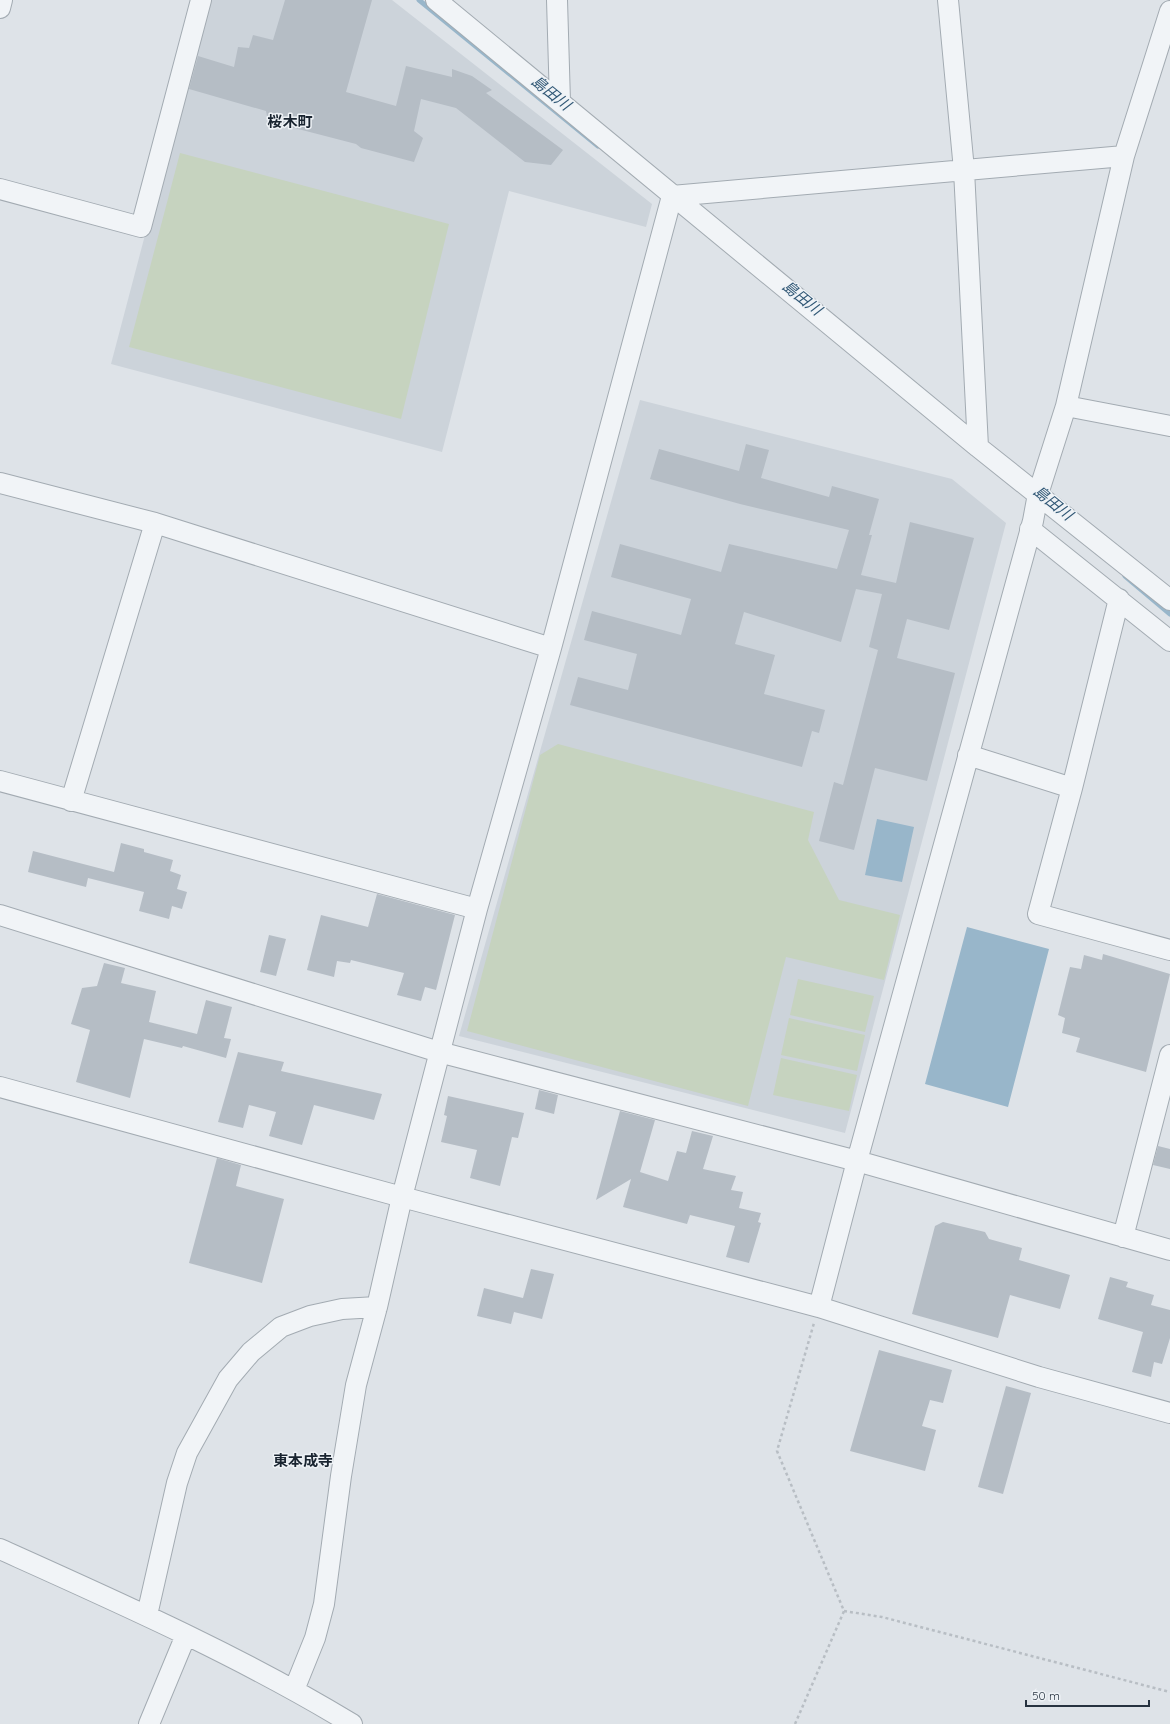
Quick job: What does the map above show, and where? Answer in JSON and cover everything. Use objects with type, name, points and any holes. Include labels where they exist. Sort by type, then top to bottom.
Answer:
[{"type":"street","points":[[0,8],[2,0]]},
{"type":"street","points":[[0,189],[141,227],[201,0]]},
{"type":"street","points":[[436,0],[978,447],[1170,600]]},
{"type":"street","points":[[557,0],[560,102]]},
{"type":"street","points":[[948,0],[964,170],[978,447]]},
{"type":"street","points":[[819,1307],[857,1161],[1030,529],[1038,494],[1066,406],[1124,156],[1170,11]]},
{"type":"street","points":[[672,196],[1124,156]]},
{"type":"street","points":[[294,1690],[315,1638],[324,1604],[340,1484],[356,1385],[377,1307],[402,1197],[476,910],[551,648],[672,196]]},
{"type":"street","points":[[1066,406],[1170,426]]},
{"type":"street","points":[[0,484],[155,523],[551,648]]},
{"type":"street","points":[[71,800],[155,523]]},
{"type":"street","points":[[1030,529],[1170,641]]},
{"type":"street","points":[[1119,600],[1072,788],[1038,914],[1170,950]]},
{"type":"street","points":[[968,755],[1072,788]]},
{"type":"street","points":[[0,781],[476,910]]},
{"type":"street","points":[[0,915],[439,1052],[857,1161],[1170,1250]]},
{"type":"street","points":[[1123,1237],[1165,1095],[1170,1055]]},
{"type":"street","points":[[0,1087],[402,1197],[819,1307],[1039,1377],[1170,1413]]},
{"type":"street","points":[[147,1615],[177,1483],[185,1461],[228,1378],[251,1352],[282,1327],[316,1314],[342,1309],[377,1307]]},
{"type":"street","points":[[0,1549],[147,1615],[294,1690],[352,1724]]},
{"type":"street","points":[[149,1724],[186,1635]]},
{"type":"path","points":[[795,1724],[844,1611],[777,1452],[819,1307]]},
{"type":"path","points":[[844,1611],[882,1617],[1170,1692]]},
{"type":"shaded area","points":[[207,0],[392,0],[652,204],[646,227],[509,191],[442,452],[111,364]]},
{"type":"shaded area","points":[[640,400],[952,479],[1006,523],[845,1133],[459,1036]]},
{"type":"green space","points":[[180,153],[449,224],[401,419],[129,347]]},
{"type":"green space","points":[[558,744],[814,812],[808,840],[839,900],[900,915],[884,980],[786,957],[748,1106],[467,1031],[540,755]]},
{"type":"green space","points":[[798,979],[874,996],[865,1032],[790,1015]]},
{"type":"green space","points":[[789,1018],[865,1035],[857,1071],[781,1055]]},
{"type":"green space","points":[[781,1058],[857,1075],[849,1111],[773,1095]]},
{"type":"water","points":[[877,819],[914,827],[902,882],[865,875]]},
{"type":"water","points":[[967,927],[1049,949],[1008,1107],[925,1084]]},
{"type":"building","points":[[285,0],[372,0],[346,92],[396,106],[406,66],[452,77],[452,69],[472,76],[492,90],[486,93],[563,150],[551,165],[525,162],[456,108],[421,99],[414,131],[423,138],[414,162],[361,148],[356,144],[275,123],[267,116],[266,111],[189,89],[198,56],[234,67],[238,47],[249,48],[253,35],[273,40]]},
{"type":"building","points":[[746,444],[769,450],[761,478],[829,497],[832,486],[879,499],[869,535],[872,535],[861,575],[896,583],[910,522],[974,538],[949,630],[907,619],[897,658],[955,673],[927,781],[875,768],[854,850],[819,841],[834,782],[843,785],[878,650],[869,647],[882,594],[856,589],[841,642],[744,612],[735,644],[775,655],[764,694],[825,710],[819,733],[812,731],[802,767],[570,705],[578,677],[628,690],[637,654],[584,640],[592,611],[681,635],[691,599],[611,577],[620,544],[721,572],[729,544],[837,569],[849,530],[740,504],[650,479],[659,449],[739,471]]},
{"type":"building","points":[[121,843],[144,849],[144,852],[173,860],[170,871],[181,875],[177,889],[187,892],[182,909],[172,906],[169,919],[139,911],[144,892],[88,878],[86,887],[28,872],[33,851],[114,872]]},
{"type":"building","points":[[377,894],[455,915],[436,990],[425,987],[421,1001],[397,995],[404,973],[351,960],[350,963],[337,961],[334,977],[307,970],[321,915],[368,927]]},
{"type":"building","points":[[269,935],[286,939],[276,976],[260,972]]},
{"type":"building","points":[[1103,954],[1170,974],[1146,1072],[1076,1052],[1080,1038],[1062,1033],[1065,1018],[1058,1015],[1070,967],[1081,969],[1084,955],[1102,960]]},
{"type":"building","points":[[104,963],[125,968],[121,983],[156,991],[149,1022],[197,1034],[206,1000],[232,1007],[224,1038],[231,1039],[226,1058],[183,1046],[182,1048],[144,1039],[130,1098],[76,1082],[90,1030],[71,1024],[82,988],[97,986]]},
{"type":"building","points":[[238,1052],[284,1062],[281,1071],[382,1094],[374,1120],[314,1105],[302,1145],[269,1136],[276,1112],[249,1105],[243,1128],[218,1122]]},
{"type":"building","points":[[539,1090],[558,1095],[554,1114],[535,1109]]},
{"type":"building","points":[[448,1096],[524,1113],[518,1138],[512,1137],[500,1186],[470,1178],[477,1150],[441,1142],[447,1116],[444,1115]]},
{"type":"building","points":[[620,1111],[655,1120],[640,1172],[668,1181],[677,1151],[686,1153],[692,1131],[713,1136],[703,1169],[736,1176],[731,1190],[743,1192],[739,1208],[761,1213],[758,1222],[761,1223],[749,1263],[726,1257],[735,1226],[690,1215],[687,1224],[623,1207],[631,1179],[596,1200]]},
{"type":"building","points":[[1158,1146],[1170,1149],[1170,1169],[1153,1165]]},
{"type":"building","points":[[217,1158],[241,1165],[236,1186],[284,1199],[262,1283],[189,1263]]},
{"type":"building","points":[[943,1222],[985,1232],[989,1239],[1022,1248],[1019,1260],[1070,1275],[1060,1309],[1010,1295],[998,1338],[912,1314],[935,1226]]},
{"type":"building","points":[[531,1269],[554,1274],[542,1319],[514,1312],[511,1324],[477,1316],[484,1288],[523,1298]]},
{"type":"building","points":[[1110,1277],[1128,1282],[1126,1287],[1154,1295],[1151,1305],[1170,1310],[1170,1338],[1162,1364],[1154,1362],[1151,1377],[1132,1372],[1143,1332],[1098,1319]]},
{"type":"building","points":[[879,1350],[952,1370],[943,1403],[930,1400],[922,1426],[936,1430],[925,1471],[850,1451]]},
{"type":"building","points":[[1006,1386],[1031,1393],[1003,1494],[978,1487]]},
{"type":"waterway","name":"島田川","points":[[419,0],[598,146]]},
{"type":"waterway","name":"島田川","points":[[1125,576],[1170,614]]},
{"type":"district","name":"桜木町","points":[[290,122]]},
{"type":"district","name":"東本成寺","points":[[303,1461]]}]
